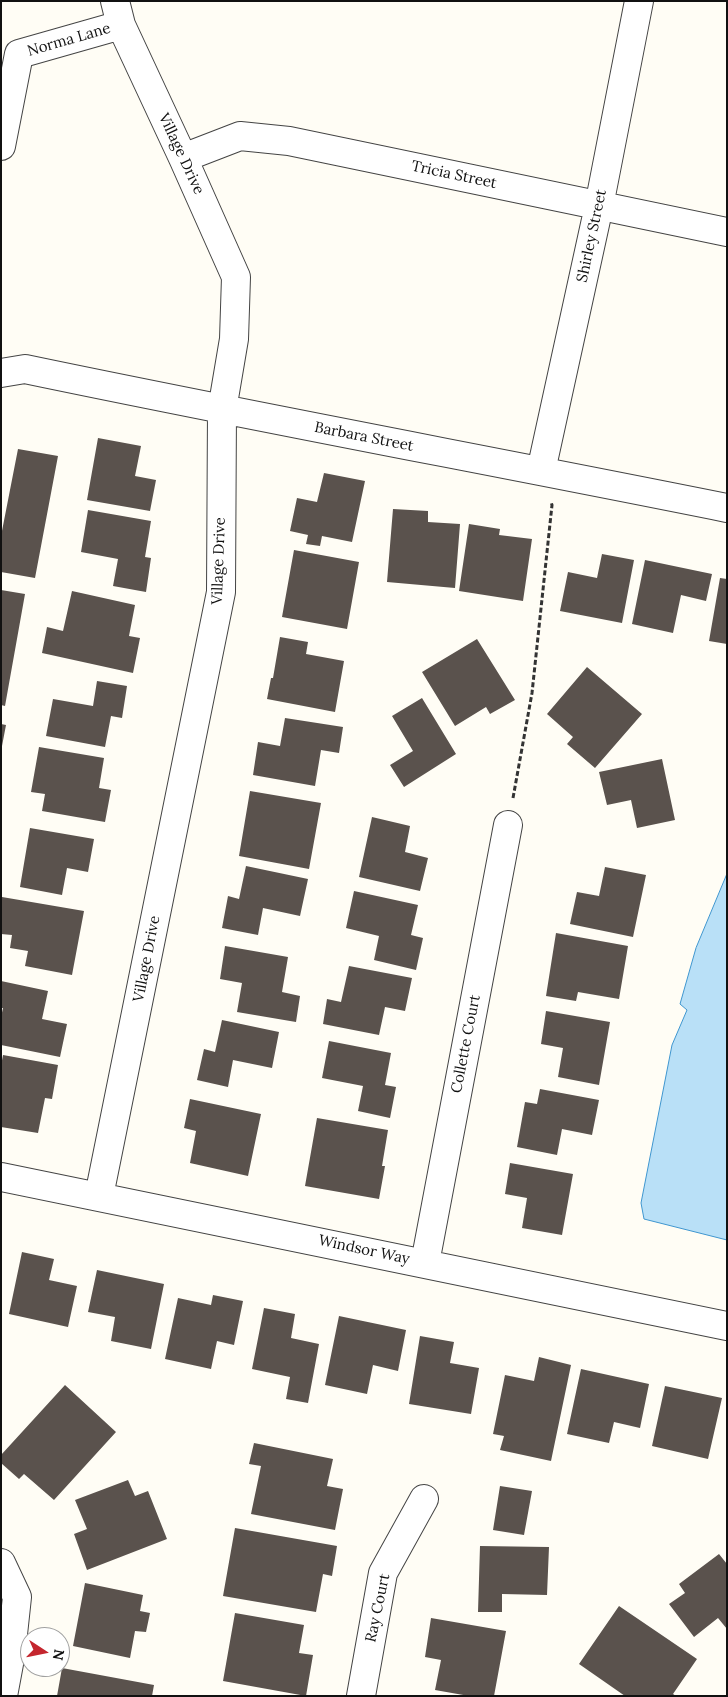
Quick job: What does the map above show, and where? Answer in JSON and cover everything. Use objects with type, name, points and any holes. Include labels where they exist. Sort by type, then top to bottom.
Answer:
[{"type":"street","name":"Shirley Street","points":[[541,471],[599,206],[640,1]]},
{"type":"street","name":"Norma Lane","points":[[1,146],[19,54],[118,13]]},
{"type":"street","name":"Village Drive","points":[[99,1196],[221,592],[222,410],[234,339],[236,277],[118,13]]},
{"type":"street","name":"Tricia Street","points":[[183,158],[240,136],[289,141],[727,232]]},
{"type":"street","name":"Barbara Street","points":[[1,373],[26,369],[222,410],[727,508]]},
{"type":"street","name":"Collette Court","points":[[425,1263],[508,825]]},
{"type":"street","name":"Windsor Way","points":[[1,1177],[727,1326]]},
{"type":"street","name":"Ray Court","points":[[360,1696],[383,1573],[424,1499]]},
{"type":"street","points":[[1,1563],[17,1597],[11,1653],[3,1696]]},
{"type":"path","points":[[508,825],[532,693],[552,505],[541,471]]},
{"type":"water","points":[[727,874],[727,1240],[644,1219],[641,1203],[672,1045],[687,1010],[680,1004],[696,948]]},
{"type":"building","points":[[98,438],[141,446],[135,476],[156,480],[150,511],[87,500]]},
{"type":"building","points":[[18,449],[58,456],[35,578],[1,572],[1,536]]},
{"type":"building","points":[[324,473],[365,481],[352,542],[322,536],[320,546],[306,544],[308,535],[290,531],[297,498],[317,502]]},
{"type":"building","points":[[393,509],[428,511],[428,522],[460,524],[455,588],[387,582]]},
{"type":"building","points":[[88,510],[151,521],[145,557],[151,558],[146,592],[113,586],[118,559],[81,552]]},
{"type":"building","points":[[469,524],[500,529],[499,535],[532,539],[523,601],[459,591]]},
{"type":"building","points":[[294,550],[359,562],[347,629],[282,617]]},
{"type":"building","points":[[602,554],[634,560],[622,623],[560,611],[568,572],[597,578]]},
{"type":"building","points":[[645,560],[712,574],[706,601],[681,595],[673,633],[632,624]]},
{"type":"building","points":[[720,578],[727,579],[727,644],[709,641]]},
{"type":"building","points":[[1,590],[25,594],[5,706],[1,705]]},
{"type":"building","points":[[72,591],[135,605],[129,636],[140,638],[133,673],[42,653],[47,627],[63,631]]},
{"type":"building","points":[[280,637],[308,642],[306,654],[344,661],[335,712],[267,699],[271,678],[273,678]]},
{"type":"building","points":[[477,639],[515,700],[490,714],[486,707],[455,726],[422,672]]},
{"type":"building","points":[[587,667],[642,714],[595,768],[567,744],[573,737],[547,714]]},
{"type":"building","points":[[97,681],[127,686],[122,718],[111,716],[105,747],[46,736],[53,699],[93,706]]},
{"type":"building","points":[[422,698],[456,754],[404,787],[390,765],[413,751],[392,716]]},
{"type":"building","points":[[285,718],[343,727],[339,753],[321,750],[315,786],[253,775],[258,742],[280,746]]},
{"type":"building","points":[[1,724],[6,725],[2,746],[1,746]]},
{"type":"building","points":[[39,747],[104,758],[99,788],[111,790],[105,822],[42,811],[45,794],[31,792]]},
{"type":"building","points":[[662,759],[675,820],[637,828],[631,800],[607,805],[599,772]]},
{"type":"building","points":[[250,791],[321,803],[309,869],[239,856]]},
{"type":"building","points":[[372,817],[410,826],[405,852],[428,858],[420,891],[359,877]]},
{"type":"building","points":[[30,828],[94,839],[88,872],[67,868],[62,895],[20,887]]},
{"type":"building","points":[[246,866],[308,879],[300,916],[263,908],[258,935],[222,928],[228,896],[239,899]]},
{"type":"building","points":[[605,867],[646,875],[633,937],[570,924],[577,892],[599,896]]},
{"type":"building","points":[[354,891],[418,905],[411,935],[423,938],[416,970],[374,960],[379,936],[346,928]]},
{"type":"building","points":[[2,897],[84,911],[72,975],[25,966],[28,951],[10,948],[12,935],[1,934]]},
{"type":"building","points":[[556,933],[628,946],[619,999],[578,992],[576,1001],[546,996]]},
{"type":"building","points":[[225,946],[288,957],[282,992],[300,996],[296,1022],[237,1012],[242,983],[220,979]]},
{"type":"building","points":[[349,966],[412,978],[405,1011],[385,1007],[379,1035],[323,1024],[327,999],[341,1002]]},
{"type":"building","points":[[1,981],[48,991],[42,1019],[67,1024],[60,1057],[1,1045],[1,1017],[3,1008],[1,1008]]},
{"type":"building","points":[[546,1011],[610,1022],[599,1085],[558,1077],[563,1048],[541,1044]]},
{"type":"building","points":[[222,1020],[279,1032],[272,1068],[233,1060],[228,1087],[197,1080],[204,1049],[215,1052]]},
{"type":"building","points":[[329,1041],[391,1053],[385,1085],[396,1087],[390,1118],[358,1111],[363,1086],[322,1078]]},
{"type":"building","points":[[3,1055],[58,1065],[52,1099],[45,1098],[38,1133],[1,1127],[1,1066]]},
{"type":"building","points":[[540,1089],[599,1100],[592,1135],[562,1129],[557,1155],[517,1147],[525,1102],[537,1104]]},
{"type":"building","points":[[190,1099],[261,1114],[248,1176],[190,1163],[196,1131],[184,1128]]},
{"type":"building","points":[[317,1118],[388,1130],[382,1166],[385,1166],[379,1199],[305,1186]]},
{"type":"building","points":[[510,1163],[573,1174],[562,1235],[522,1228],[527,1198],[505,1194]]},
{"type":"building","points":[[22,1252],[54,1259],[49,1280],[77,1286],[68,1327],[9,1314]]},
{"type":"building","points":[[97,1270],[164,1284],[151,1349],[111,1341],[115,1317],[88,1312]]},
{"type":"building","points":[[213,1295],[243,1301],[234,1345],[217,1341],[211,1369],[165,1359],[178,1298],[211,1305]]},
{"type":"building","points":[[264,1308],[295,1314],[291,1338],[319,1344],[308,1403],[286,1399],[290,1377],[252,1369]]},
{"type":"building","points":[[339,1316],[406,1330],[398,1371],[373,1365],[367,1394],[325,1385]]},
{"type":"building","points":[[420,1336],[454,1342],[450,1363],[479,1368],[471,1414],[409,1404]]},
{"type":"building","points":[[539,1357],[571,1365],[551,1461],[500,1450],[504,1436],[493,1434],[505,1375],[534,1381]]},
{"type":"building","points":[[581,1369],[649,1384],[640,1428],[614,1422],[609,1443],[567,1434]]},
{"type":"building","points":[[65,1385],[116,1432],[54,1500],[24,1474],[19,1479],[1,1463],[1,1455]]},
{"type":"building","points":[[665,1386],[722,1398],[708,1459],[652,1446]]},
{"type":"building","points":[[254,1443],[333,1459],[327,1486],[343,1489],[335,1530],[251,1514],[261,1466],[249,1464]]},
{"type":"building","points":[[128,1480],[135,1496],[148,1491],[167,1539],[87,1570],[74,1534],[87,1529],[75,1500]]},
{"type":"building","points":[[500,1486],[532,1491],[524,1535],[493,1530]]},
{"type":"building","points":[[235,1528],[337,1546],[332,1576],[323,1574],[316,1612],[223,1596]]},
{"type":"building","points":[[480,1546],[549,1547],[547,1595],[502,1594],[502,1612],[478,1612]]},
{"type":"building","points":[[719,1554],[727,1564],[727,1629],[718,1618],[694,1637],[669,1604],[685,1593],[679,1584]]},
{"type":"building","points":[[85,1583],[143,1595],[140,1611],[150,1613],[146,1632],[135,1631],[130,1658],[73,1646]]},
{"type":"building","points":[[619,1606],[697,1659],[673,1694],[676,1696],[625,1696],[579,1664]]},
{"type":"building","points":[[235,1613],[304,1625],[299,1653],[313,1655],[306,1696],[223,1681]]},
{"type":"building","points":[[431,1618],[506,1631],[494,1696],[469,1696],[435,1690],[441,1660],[425,1657]]},
{"type":"building","points":[[70,1669],[154,1685],[152,1696],[57,1696],[60,1677],[70,1677]]}]
